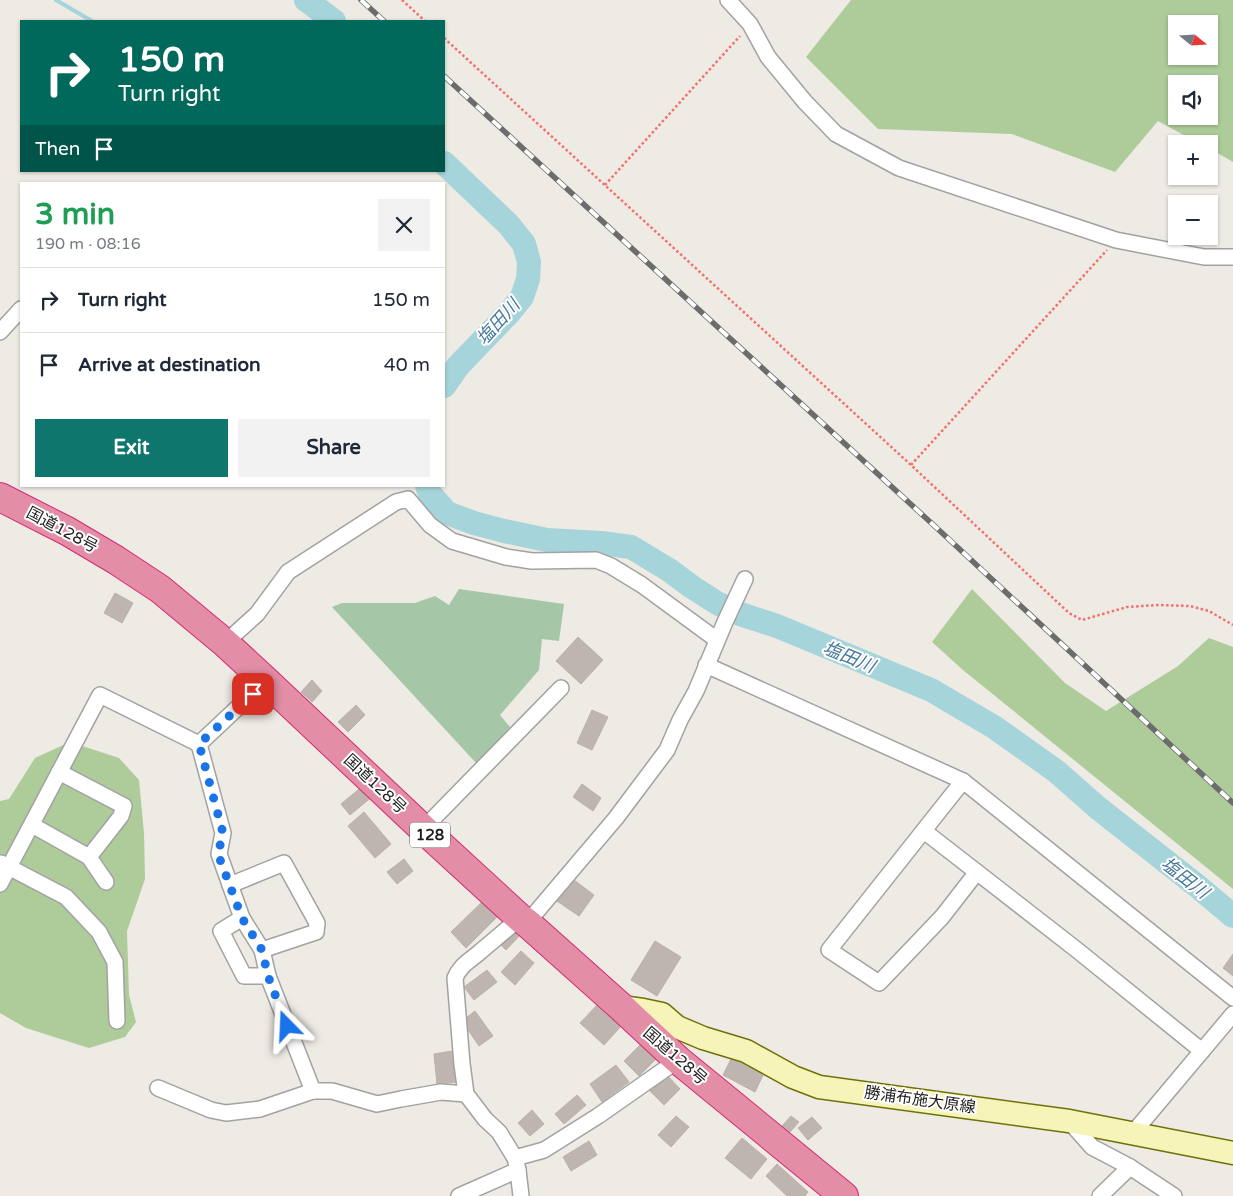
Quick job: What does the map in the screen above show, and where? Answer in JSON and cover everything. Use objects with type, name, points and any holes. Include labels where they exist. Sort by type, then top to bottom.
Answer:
[{"type":"highway","name":"国道128号","points":[[0,497],[67,531],[160,588],[225,643],[423,829],[678,1060],[844,1196]]},
{"type":"main road","name":"勝浦布施大原線","points":[[621,1007],[662,1014],[677,1027],[746,1052],[792,1077],[818,1086],[1069,1121],[1233,1153]]},
{"type":"street","points":[[728,0],[750,24],[768,56],[805,102],[836,134],[898,168],[1116,240],[1204,257],[1233,258]]},
{"type":"street","points":[[0,332],[20,310]]},
{"type":"street","points":[[225,643],[257,614],[288,572],[396,502],[408,499],[430,525],[452,541],[506,557],[532,561],[596,560],[611,566],[642,585],[717,640]]},
{"type":"street","points":[[521,1196],[516,1164],[500,1132],[485,1119],[466,1094],[454,978],[461,966],[496,937],[524,921],[616,818],[666,750],[696,691],[724,622],[745,580]]},
{"type":"street","points":[[706,665],[963,781],[1233,998]]},
{"type":"street","points":[[199,744],[266,681]]},
{"type":"street","points":[[423,829],[561,688]]},
{"type":"street","points":[[0,884],[5,865],[32,824],[100,695],[199,744],[223,833],[218,854],[242,918],[262,950],[268,976],[313,1092]]},
{"type":"street","points":[[59,772],[124,806],[121,816],[89,857]]},
{"type":"street","points":[[963,781],[830,950],[880,983],[942,917],[977,872]]},
{"type":"street","points":[[32,824],[89,857],[106,882]]},
{"type":"street","points":[[924,831],[1077,950],[1202,1051]]},
{"type":"street","points":[[230,884],[284,863],[316,923],[316,932],[262,950]]},
{"type":"street","points":[[5,865],[66,896],[99,932],[115,962],[117,1021]]},
{"type":"street","points":[[242,918],[221,931],[244,976],[268,976]]},
{"type":"street","points":[[1133,1133],[1233,1014]]},
{"type":"street","points":[[458,1196],[544,1150],[598,1116],[678,1060]]},
{"type":"street","points":[[158,1088],[211,1110],[226,1113],[260,1109],[313,1092],[332,1091],[377,1104],[441,1092],[466,1094]]},
{"type":"street","points":[[1069,1121],[1092,1147],[1130,1167],[1174,1196]]},
{"type":"street","points":[[1100,1196],[1130,1167]]},
{"type":"path","points":[[402,0],[424,20]]},
{"type":"path","points":[[605,185],[750,24]]},
{"type":"path","points":[[445,39],[911,465],[1069,613],[1082,620],[1127,606],[1190,606],[1209,611],[1233,625]]},
{"type":"path","points":[[911,465],[1116,240]]},
{"type":"green space","points":[[851,0],[1233,0],[1233,162],[1218,153],[1218,135],[1184,135],[1158,121],[1115,172],[1012,134],[878,129],[806,57]]},
{"type":"green space","points":[[459,589],[564,604],[559,641],[542,639],[539,670],[500,715],[510,727],[477,764],[332,607],[342,603],[415,603],[435,596],[449,605]]},
{"type":"green space","points":[[972,589],[1065,683],[1106,711],[1178,666],[1209,638],[1233,647],[1233,889],[963,670],[932,642]]},
{"type":"green space","points":[[70,742],[119,758],[139,780],[144,833],[145,879],[127,931],[129,995],[136,1022],[125,1037],[89,1048],[26,1028],[0,1013],[0,801],[9,799],[35,758]]},
{"type":"building","points":[[115,593],[133,603],[122,623],[104,613]]},
{"type":"building","points":[[578,637],[603,660],[581,684],[556,661]]},
{"type":"building","points":[[312,680],[322,691],[312,702],[301,692]]},
{"type":"building","points":[[356,705],[365,715],[348,732],[338,722]]},
{"type":"building","points":[[592,710],[608,717],[592,750],[577,743]]},
{"type":"building","points":[[582,784],[601,798],[593,811],[573,797]]},
{"type":"building","points":[[364,785],[373,796],[350,815],[341,804]]},
{"type":"building","points":[[364,812],[391,844],[375,858],[348,826]]},
{"type":"building","points":[[404,859],[413,871],[397,884],[387,872]]},
{"type":"building","points":[[570,877],[594,895],[579,916],[554,899]]},
{"type":"building","points":[[482,902],[497,917],[466,948],[451,932]]},
{"type":"building","points":[[515,924],[523,932],[506,950],[498,942]]},
{"type":"building","points":[[655,941],[681,957],[657,996],[631,980]]},
{"type":"building","points":[[521,951],[534,963],[515,985],[501,972]]},
{"type":"building","points":[[1233,954],[1233,976],[1223,968]]},
{"type":"building","points":[[487,970],[497,982],[474,1000],[464,987]]},
{"type":"building","points":[[599,1003],[622,1025],[604,1045],[580,1023]]},
{"type":"building","points":[[475,1011],[493,1036],[479,1046],[462,1021]]},
{"type":"building","points":[[643,1042],[658,1057],[639,1076],[624,1061]]},
{"type":"building","points":[[452,1051],[456,1082],[437,1084],[434,1054]]},
{"type":"building","points":[[733,1055],[765,1071],[755,1092],[723,1075]]},
{"type":"building","points":[[616,1065],[629,1082],[602,1102],[590,1084]]},
{"type":"building","points":[[665,1073],[680,1089],[664,1105],[648,1089]]},
{"type":"building","points":[[577,1095],[586,1105],[564,1124],[555,1114]]},
{"type":"building","points":[[532,1110],[544,1124],[530,1136],[518,1123]]},
{"type":"building","points":[[676,1116],[689,1127],[671,1147],[658,1135]]},
{"type":"building","points":[[791,1116],[799,1122],[790,1132],[782,1126]]},
{"type":"building","points":[[812,1117],[822,1128],[808,1140],[798,1128]]},
{"type":"building","points":[[742,1138],[767,1159],[751,1179],[725,1158]]},
{"type":"building","points":[[589,1141],[597,1155],[571,1171],[563,1157]]},
{"type":"building","points":[[777,1164],[808,1192],[805,1196],[787,1196],[766,1176]]},
{"type":"waterway","name":"塩田川","points":[[56,0],[90,20]]},
{"type":"waterway","points":[[306,0],[333,20]]},
{"type":"waterway","name":"塩田川","points":[[445,164],[509,225],[524,244],[529,262],[528,279],[522,297],[458,366],[445,385]]},
{"type":"waterway","name":"塩田川","points":[[427,487],[430,494],[447,513],[474,523],[547,540],[631,547],[717,603],[740,614],[777,626],[931,690],[994,727],[1056,771],[1098,808],[1233,916]]},
{"type":"railway","points":[[361,0],[383,20]]},
{"type":"railway","points":[[445,77],[1233,803]]},
{"type":"route","points":[[253,694],[199,744],[223,833],[218,854],[242,918],[262,950],[268,976],[287,1026]]}]
